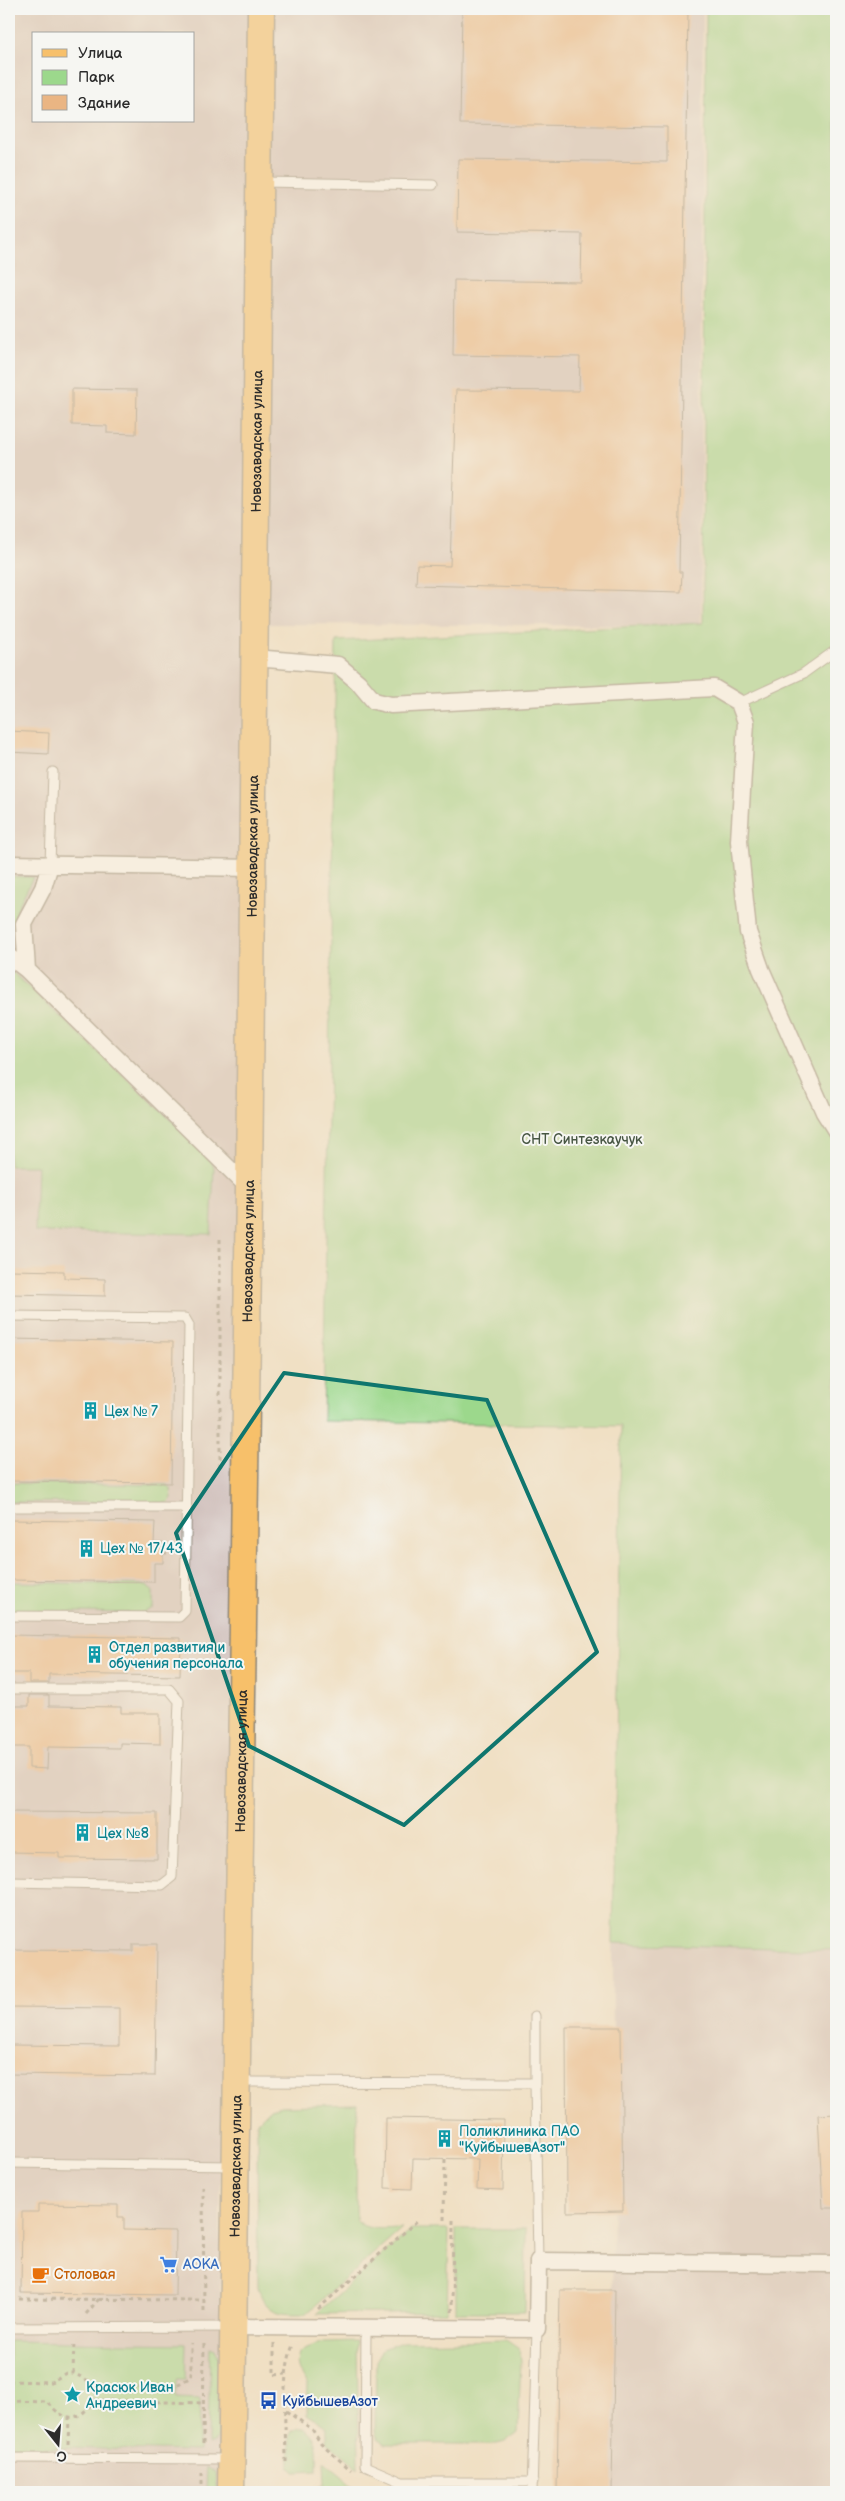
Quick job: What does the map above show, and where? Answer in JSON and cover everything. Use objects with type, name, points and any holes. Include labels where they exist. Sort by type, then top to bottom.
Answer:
[{"type":"main road","name":"Новозаводская улица","points":[[231,2492],[253,868],[261,9]]},
{"type":"street","points":[[255,658],[338,666],[358,682],[374,701],[391,705],[714,688],[739,703],[746,722],[738,841],[748,932],[761,969],[820,1103],[836,1131]]},
{"type":"street","points":[[9,864],[253,868]]},
{"type":"street","points":[[28,970],[24,924],[44,888],[50,865]]},
{"type":"street","points":[[9,956],[28,970],[249,1188]]},
{"type":"street","points":[[233,2327],[366,2329],[536,2328],[538,2261],[836,2264]]},
{"type":"lane","points":[[259,182],[433,185]]},
{"type":"lane","points":[[739,703],[804,673],[836,650]]},
{"type":"lane","points":[[50,865],[53,772]]},
{"type":"lane","points":[[9,1316],[185,1318],[189,1325],[185,1612],[179,1617],[9,1616]]},
{"type":"lane","points":[[9,1507],[187,1507]]},
{"type":"lane","points":[[9,1689],[169,1689],[179,1701],[172,1877],[162,1885],[9,1882]]},
{"type":"lane","points":[[534,2016],[538,2261]]},
{"type":"lane","points":[[237,2082],[535,2083]]},
{"type":"lane","points":[[9,2163],[236,2166]]},
{"type":"lane","points":[[9,2328],[233,2327]]},
{"type":"lane","points":[[532,2492],[536,2328]]},
{"type":"lane","points":[[366,2329],[365,2466],[402,2482],[532,2482]]},
{"type":"lane","points":[[9,2458],[232,2459]]},
{"type":"path","points":[[444,2220],[445,2158]]},
{"type":"path","points":[[315,2311],[418,2220]]},
{"type":"path","points":[[452,2317],[453,2220]]},
{"type":"path","points":[[19,2299],[204,2300]]},
{"type":"path","points":[[286,2462],[288,2357],[294,2342]]},
{"type":"path","points":[[9,2381],[51,2382],[58,2376],[73,2373],[87,2380],[93,2386],[173,2387],[191,2377],[191,2343]]},
{"type":"path","points":[[274,2343],[274,2375],[287,2374]]},
{"type":"path","points":[[9,2401],[48,2402],[57,2413],[69,2417],[82,2413],[94,2400],[203,2403]]},
{"type":"path","points":[[286,2411],[312,2429],[321,2444],[358,2476]]},
{"type":"path","points":[[67,2458],[69,2417]]},
{"type":"path","points":[[202,2459],[202,2492]]},
{"type":"highlighted area","points":[[284,1373],[487,1400],[597,1652],[404,1825],[249,1746],[176,1533]]},
{"type":"shaded area","points":[[9,9],[261,9],[232,1744],[220,2215],[225,2492],[9,2492]]},
{"type":"shaded area","points":[[267,9],[703,9],[701,626],[260,624]]},
{"type":"shaded area","points":[[616,1747],[836,1747],[836,2492],[612,2492],[613,1943]]},
{"type":"green space","name":"СНТ Синтезкаучук","points":[[706,9],[836,9],[836,1950],[613,1943],[621,1426],[323,1421],[336,641],[703,623]]},
{"type":"green space","points":[[9,876],[33,877],[18,907],[11,933],[9,934]]},
{"type":"green space","points":[[9,969],[208,1154],[214,1167],[211,1234],[35,1232],[37,1166],[9,1166]]},
{"type":"green space","points":[[9,1483],[168,1485],[171,1489],[172,1498],[168,1503],[9,1502]]},
{"type":"green space","points":[[9,1582],[147,1585],[153,1592],[153,1608],[142,1613],[9,1611]]},
{"type":"green space","points":[[357,2104],[356,2220],[360,2224],[371,2228],[402,2228],[306,2314],[289,2314],[276,2311],[266,2303],[258,2288],[257,2122],[270,2109],[281,2106]]},
{"type":"green space","points":[[412,2229],[449,2229],[447,2312],[316,2314]]},
{"type":"green space","points":[[456,2229],[526,2229],[525,2312],[456,2312]]},
{"type":"green space","points":[[506,2340],[519,2349],[521,2360],[518,2432],[505,2442],[497,2444],[386,2444],[377,2437],[375,2431],[376,2361],[383,2349],[402,2342]]},
{"type":"green space","points":[[9,2341],[186,2344],[185,2379],[176,2379],[176,2398],[200,2399],[199,2451],[9,2447]]},
{"type":"green space","points":[[357,2341],[359,2469],[327,2442],[327,2427],[307,2414],[308,2382],[302,2376],[297,2366],[299,2353],[307,2348],[323,2342]]},
{"type":"green space","points":[[210,2347],[215,2349],[219,2358],[218,2436],[214,2443],[208,2445]]},
{"type":"green space","points":[[304,2428],[316,2442],[317,2471],[295,2472],[290,2467],[290,2435],[292,2431]]},
{"type":"green space","points":[[324,2461],[357,2489],[357,2492],[254,2492],[254,2490],[318,2488],[325,2484]]},
{"type":"green space","points":[[207,2467],[215,2473],[217,2492],[206,2492]]},
{"type":"building","points":[[462,9],[688,9],[679,572],[682,572],[681,592],[416,585],[417,565],[450,566],[456,390],[579,391],[580,357],[453,355],[454,280],[581,282],[582,234],[457,232],[458,159],[667,162],[667,127],[460,124]]},
{"type":"building","points":[[72,389],[137,390],[136,434],[107,433],[107,426],[72,425]]},
{"type":"building","points":[[9,731],[49,733],[48,754],[9,752]]},
{"type":"building","points":[[9,1270],[64,1271],[64,1278],[105,1279],[105,1296],[9,1294]]},
{"type":"building","name":"Цех № 7","points":[[9,1339],[173,1342],[171,1483],[9,1481]]},
{"type":"building","name":"Цех № 17/43","points":[[9,1520],[155,1522],[154,1543],[163,1543],[163,1563],[154,1563],[154,1582],[9,1580]]},
{"type":"building","name":"Отдел развития и обучения персонала","points":[[9,1635],[181,1638],[180,1676],[49,1674],[49,1683],[29,1683],[29,1673],[9,1673]]},
{"type":"building","points":[[29,1695],[49,1695],[49,1706],[121,1707],[121,1713],[160,1713],[160,1744],[120,1743],[120,1748],[48,1747],[47,1769],[29,1768],[29,1747],[9,1747],[9,1706],[29,1706]]},
{"type":"building","name":"Цех №8","points":[[9,1812],[157,1813],[157,1859],[59,1858],[59,1853],[9,1852]]},
{"type":"building","points":[[133,1944],[157,1944],[155,2076],[9,2074],[9,2045],[119,2046],[119,2008],[9,2007],[9,1950],[133,1951]]},
{"type":"building","points":[[566,2027],[621,2027],[623,2211],[567,2212]]},
{"type":"building","points":[[836,2114],[836,2208],[823,2208],[818,2115]]},
{"type":"building","name":"Поликлиника ПАО \"КуйбышевАзот\"","points":[[386,2118],[504,2120],[503,2190],[477,2189],[478,2159],[413,2158],[412,2189],[385,2188]]},
{"type":"building","points":[[38,2204],[118,2205],[118,2217],[124,2217],[124,2230],[176,2231],[175,2295],[21,2293],[22,2212],[38,2212]]},
{"type":"building","points":[[560,2290],[615,2290],[612,2492],[557,2492]]},
{"type":"place","name":"Цех № 7","points":[[90,1411]]},
{"type":"place","name":"Цех № 17/43","points":[[86,1548]]},
{"type":"place","name":"Отдел развития и обучения персонала","points":[[95,1655]]},
{"type":"place","name":"Цех №8","points":[[83,1833]]},
{"type":"place","name":"Поликлиника ПАО \"КуйбышевАзот\"","points":[[445,2139]]},
{"type":"place","name":"АОКА","points":[[169,2264]]},
{"type":"place","name":"Столовая","points":[[40,2274]]},
{"type":"place","name":"Красюк Иван Андреевич","points":[[72,2395]]},
{"type":"place","name":"КуйбышевАзот","points":[[268,2401]]}]
